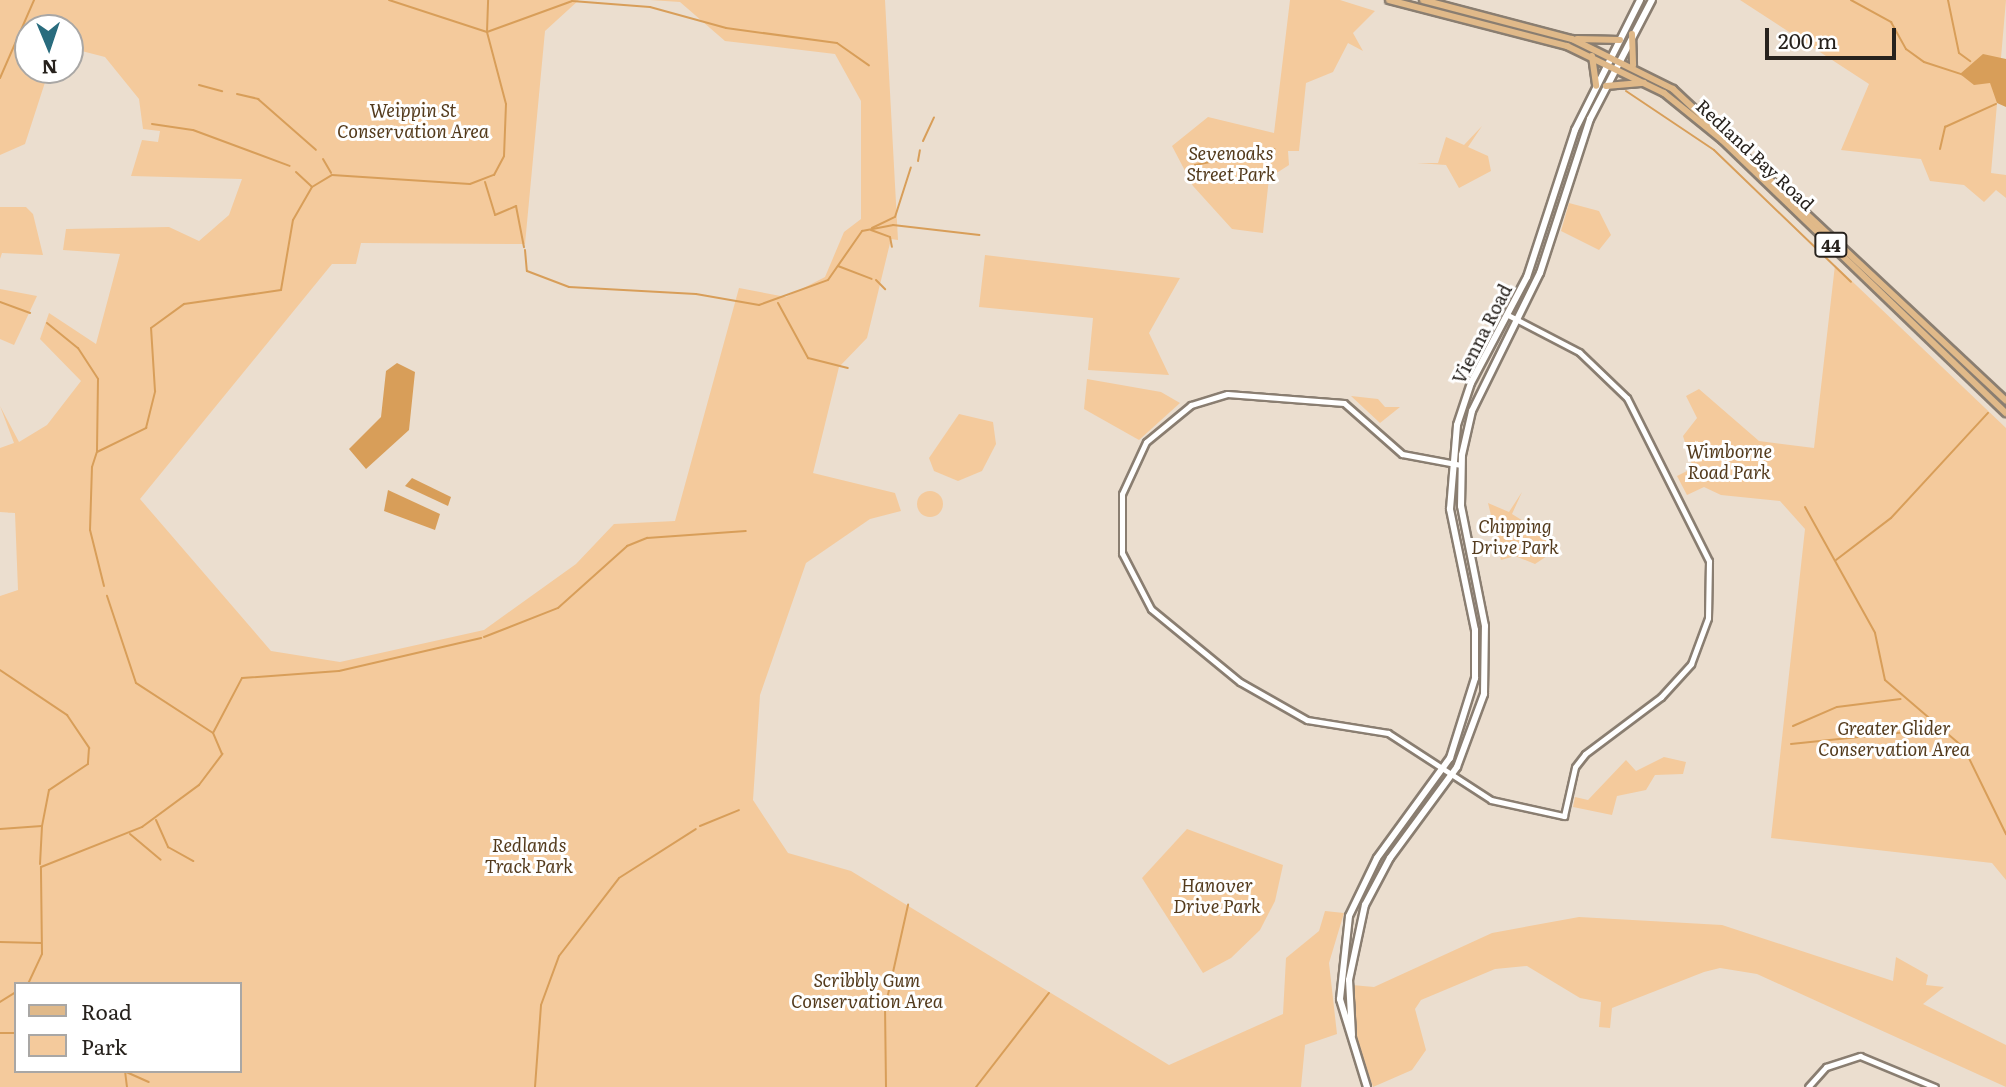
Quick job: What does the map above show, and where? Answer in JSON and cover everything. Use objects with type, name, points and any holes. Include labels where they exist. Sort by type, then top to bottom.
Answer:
[{"type":"main road","name":"Redland Bay Road","points":[[1388,0],[1633,65],[1699,107],[2006,401]]},
{"type":"main road","name":"Redland Bay Road","points":[[1423,0],[1572,39],[1650,84],[1745,163],[2006,413]]},
{"type":"main road","points":[[1614,61],[1620,40],[1640,0]]},
{"type":"main road","points":[[1614,61],[1652,0]]},
{"type":"main road","points":[[1632,34],[1633,65]]},
{"type":"main road","points":[[1572,39],[1620,40]]},
{"type":"main road","points":[[1592,56],[1596,86]]},
{"type":"main road","name":"Vienna Road","points":[[1367,1087],[1339,988],[1349,916],[1377,858],[1443,768],[1465,724],[1476,665],[1450,509],[1450,464],[1464,401],[1508,314],[1596,86],[1614,61]]},
{"type":"main road","name":"Vienna Road","points":[[1356,1054],[1348,991],[1365,905],[1390,858],[1452,774],[1473,732],[1486,670],[1485,626],[1461,506],[1461,465],[1472,411],[1548,252],[1581,140],[1606,86],[1614,61]]},
{"type":"main road","points":[[1606,86],[1622,80],[1650,84]]},
{"type":"main road","points":[[1745,163],[1752,156]]},
{"type":"street","points":[[1461,465],[1402,454],[1344,403],[1227,394],[1191,405],[1146,442],[1119,509],[1129,575],[1151,609],[1230,676],[1307,720],[1388,733],[1491,800],[1564,816],[1575,767],[1585,754],[1661,697],[1691,664],[1708,618],[1709,561],[1627,398],[1579,352],[1508,314]]},
{"type":"street","points":[[1808,1087],[1826,1067],[1860,1056],[1936,1087]]},
{"type":"green space","name":"Redlands Track Park","points":[[0,0],[579,0],[545,31],[525,244],[361,243],[356,264],[332,264],[140,499],[271,651],[340,662],[484,630],[576,564],[614,524],[675,521],[739,288],[786,297],[825,277],[844,232],[861,219],[861,101],[835,54],[725,41],[680,2],[650,0],[885,0],[898,240],[891,239],[867,338],[839,367],[813,473],[895,493],[901,511],[870,519],[806,563],[760,695],[753,800],[788,853],[851,871],[1169,1065],[1283,1014],[1286,958],[1319,931],[1325,911],[1344,913],[1329,963],[1337,1034],[1305,1045],[1301,1087],[0,1087],[0,596],[18,590],[15,513],[0,512],[0,448],[14,443],[0,406],[19,442],[47,425],[81,381],[40,339],[49,313],[96,344],[120,254],[63,250],[66,229],[169,227],[199,241],[229,215],[242,179],[131,176],[142,140],[158,142],[160,131],[143,129],[139,99],[105,57],[84,52],[84,14],[14,14],[14,84],[44,84],[25,144],[0,155]]},
{"type":"green space","name":"Sevenoaks Street Park","points":[[1290,0],[1340,0],[1375,11],[1353,33],[1363,51],[1348,43],[1333,72],[1306,83],[1299,151],[1288,151],[1289,165],[1269,178],[1263,233],[1232,229],[1193,186],[1172,146],[1208,117],[1274,133]]},
{"type":"green space","points":[[1740,0],[2006,0],[1991,173],[2006,175],[2006,198],[1996,190],[1984,202],[1964,185],[1930,181],[1921,159],[1841,150],[1869,84]]},
{"type":"green space","points":[[1482,126],[1468,147],[1488,156],[1491,171],[1459,188],[1446,165],[1417,163],[1438,163],[1446,137],[1464,145]]},
{"type":"green space","points":[[1569,203],[1599,211],[1611,235],[1599,250],[1561,231]]},
{"type":"green space","points":[[0,207],[26,207],[33,214],[43,255],[2,253],[0,259]]},
{"type":"green space","points":[[985,255],[1180,278],[1149,333],[1169,375],[1088,370],[1093,318],[979,307]]},
{"type":"green space","name":"Greater Glider Conservation Area","points":[[1835,265],[2006,428],[2006,880],[1992,863],[1771,838],[1805,529],[1780,501],[1721,495],[1704,487],[1687,495],[1677,476],[1693,468],[1683,436],[1697,418],[1686,396],[1699,389],[1759,441],[1814,448]]},
{"type":"green space","points":[[0,289],[37,296],[14,345],[0,339]]},
{"type":"green space","points":[[1087,379],[1161,392],[1180,403],[1139,440],[1084,409]]},
{"type":"green space","points":[[1351,396],[1378,399],[1385,407],[1400,407],[1380,423]]},
{"type":"green space","points":[[959,414],[993,422],[996,444],[982,471],[958,481],[934,471],[929,458]]},
{"type":"green space","points":[[930,491],[939,495],[943,504],[939,513],[930,517],[921,513],[917,504],[921,495]]},
{"type":"green space","name":"Chipping Drive Park","points":[[1522,492],[1512,514],[1552,539],[1556,550],[1535,564],[1515,556],[1501,560],[1498,547],[1476,552],[1498,544],[1488,503],[1509,512]]},
{"type":"green space","points":[[1664,757],[1686,762],[1683,774],[1655,775],[1646,790],[1617,796],[1612,815],[1573,807],[1575,797],[1588,800],[1626,760],[1636,771]]},
{"type":"green space","name":"Hanover Drive Park","points":[[1187,829],[1283,865],[1275,901],[1260,930],[1231,958],[1203,973],[1142,878]]},
{"type":"green space","points":[[1579,917],[1722,925],[1893,981],[1896,957],[1928,975],[1926,985],[1944,987],[1923,1004],[2006,1045],[2006,1087],[1757,974],[1720,968],[1704,972],[1612,1008],[1610,1028],[1599,1027],[1601,1002],[1580,998],[1527,966],[1495,969],[1421,1000],[1415,1009],[1426,1050],[1412,1070],[1373,1087],[1355,1036],[1352,985],[1374,987],[1492,933]]},
{"type":"shaded area","points":[[1983,54],[2006,59],[2006,107],[1997,103],[1990,83],[1974,85],[1960,74]]},
{"type":"shaded area","points":[[397,363],[415,372],[409,430],[366,469],[349,449],[381,417],[386,371]]},
{"type":"shaded area","points":[[412,478],[451,497],[448,506],[405,486]]},
{"type":"shaded area","points":[[388,490],[440,514],[435,530],[384,511]]},
{"type":"waterway","points":[[0,78],[34,0]]},
{"type":"waterway","points":[[389,0],[487,32],[572,1],[650,7],[726,28],[837,43],[869,65]]},
{"type":"waterway","points":[[104,586],[90,530],[92,467],[97,452],[146,428],[155,391],[151,328],[184,304],[281,290],[293,220],[312,187],[332,175],[470,184],[494,175],[504,156],[506,104],[487,32],[488,0]]},
{"type":"waterway","points":[[1851,0],[1891,22],[1906,49],[1924,62],[1962,74]]},
{"type":"waterway","points":[[1948,0],[1959,53],[1970,61]]},
{"type":"waterway","points":[[199,85],[222,91]]},
{"type":"waterway","points":[[1626,91],[1714,150],[1851,282]]},
{"type":"waterway","points":[[237,94],[258,99],[316,150]]},
{"type":"waterway","points":[[1940,149],[1945,127],[1996,104]]},
{"type":"waterway","points":[[923,141],[934,117]]},
{"type":"waterway","points":[[152,124],[193,130],[290,166]]},
{"type":"waterway","points":[[1195,165],[1274,149]]},
{"type":"waterway","points":[[918,161],[920,150]]},
{"type":"waterway","points":[[323,159],[331,173]]},
{"type":"waterway","points":[[872,228],[895,217],[911,167]]},
{"type":"waterway","points":[[296,172],[311,186]]},
{"type":"waterway","points":[[485,182],[495,215],[516,206],[524,247]]},
{"type":"waterway","points":[[525,250],[527,271],[569,287],[696,294],[759,305],[828,280],[862,231],[893,225],[979,235]]},
{"type":"waterway","points":[[871,230],[890,237],[892,247]]},
{"type":"waterway","points":[[838,266],[872,279]]},
{"type":"waterway","points":[[876,280],[885,289]]},
{"type":"waterway","points":[[0,302],[30,313]]},
{"type":"waterway","points":[[778,303],[808,358],[848,368]]},
{"type":"waterway","points":[[47,323],[78,348],[98,379],[97,451]]},
{"type":"waterway","points":[[1836,560],[1891,518],[1988,413]]},
{"type":"waterway","points":[[1805,507],[1875,633],[1885,680],[1964,748],[2006,834]]},
{"type":"waterway","points":[[484,637],[558,608],[627,546],[647,538],[746,531]]},
{"type":"waterway","points":[[29,982],[42,954],[41,867],[142,827],[199,785],[222,754],[213,733],[136,683],[107,596]]},
{"type":"waterway","points":[[213,733],[242,678],[339,671],[481,638]]},
{"type":"waterway","points":[[0,670],[67,715],[89,748],[88,764],[49,790],[42,826]]},
{"type":"waterway","points":[[1793,726],[1837,707],[1901,699]]},
{"type":"waterway","points":[[1791,744],[1945,728]]},
{"type":"waterway","points":[[700,826],[739,810]]},
{"type":"waterway","points":[[156,820],[168,847],[193,861]]},
{"type":"waterway","points":[[0,829],[42,826],[40,864]]},
{"type":"waterway","points":[[535,1087],[541,1005],[559,956],[619,878],[696,829]]},
{"type":"waterway","points":[[130,834],[161,860]]},
{"type":"waterway","points":[[886,1087],[885,1008],[908,905]]},
{"type":"waterway","points":[[0,942],[41,943]]},
{"type":"waterway","points":[[0,1002],[14,993]]},
{"type":"waterway","points":[[976,1087],[1049,993]]},
{"type":"waterway","points":[[0,1033],[14,1033]]},
{"type":"waterway","points":[[125,1073],[127,1087]]},
{"type":"waterway","points":[[129,1073],[149,1082]]},
{"type":"park label","name":"Weippin St Conservation Area","points":[[413,121]]},
{"type":"park label","name":"Wimborne Road Park","points":[[1729,462]]},
{"type":"park label","name":"Scribbly Gum Conservation Area","points":[[867,991]]}]
